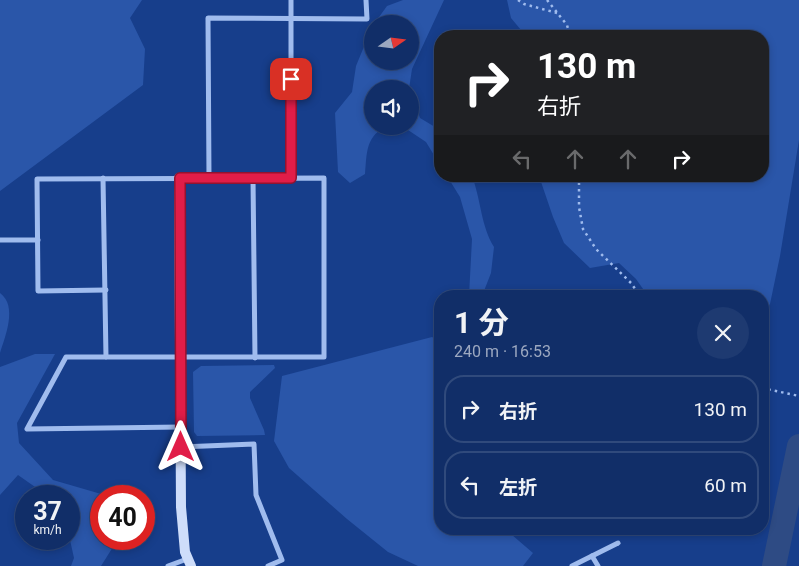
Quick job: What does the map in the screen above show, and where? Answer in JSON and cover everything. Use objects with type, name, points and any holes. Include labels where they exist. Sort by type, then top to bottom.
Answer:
[{"type":"street","points":[[291,0],[291,178]]},
{"type":"street","points":[[209,178],[208,18],[367,19],[366,0]]},
{"type":"street","points":[[103,178],[106,357]]},
{"type":"street","points":[[168,566],[189,562],[186,552],[181,507],[180,178]]},
{"type":"street","points":[[253,178],[255,358]]},
{"type":"street","points":[[106,290],[38,291],[38,179],[324,178],[324,357],[66,357],[27,428],[181,428]]},
{"type":"street","points":[[0,240],[38,240]]},
{"type":"street","points":[[181,447],[254,444],[256,495],[282,560],[268,566]]},
{"type":"street","points":[[572,566],[618,543]]},
{"type":"street","points":[[592,556],[598,566]]},
{"type":"path","points":[[518,0],[524,4],[559,14]]},
{"type":"path","points":[[546,0],[559,14],[568,30]]},
{"type":"path","points":[[579,182],[578,207],[583,229],[596,249],[636,290]]},
{"type":"path","points":[[769,390],[798,396]]},
{"type":"shaded area","points":[[0,0],[142,0],[130,18],[145,49],[143,85],[0,191]]},
{"type":"shaded area","points":[[403,0],[444,0],[419,54],[419,15],[380,15],[387,6]]},
{"type":"shaded area","points":[[507,0],[799,0],[799,140],[780,256],[769,306],[769,290],[644,290],[636,279],[619,263],[590,268],[564,243],[541,182],[769,182],[769,30],[521,30],[511,18]]},
{"type":"shaded area","points":[[364,46],[364,70],[412,70],[410,80],[364,80],[364,135],[374,135],[367,152],[365,174],[350,183],[338,172],[335,113],[352,92],[356,66]]},
{"type":"shaded area","points":[[419,115],[420,118],[434,126],[434,155],[426,142],[416,135],[419,135]]},
{"type":"shaded area","points":[[451,182],[474,182],[486,230],[494,247],[491,273],[484,290],[469,290],[472,239],[460,197]]},
{"type":"shaded area","points":[[0,293],[8,306],[9,322],[0,353]]},
{"type":"shaded area","points":[[434,338],[434,535],[512,535],[533,553],[523,566],[418,566],[388,552],[289,468],[274,441],[282,376]]},
{"type":"shaded area","points":[[35,354],[55,354],[17,423],[19,443],[53,480],[70,485],[32,485],[18,475],[0,495],[0,367]]},
{"type":"shaded area","points":[[274,365],[275,368],[250,392],[250,398],[265,435],[197,436],[194,432],[193,372],[201,366]]},
{"type":"shaded area","points":[[80,488],[90,491],[90,550],[111,550],[101,566],[71,566],[74,558],[72,550],[80,550]]},
{"type":"waterway","points":[[774,566],[799,446]]},
{"type":"route","points":[[181,447],[180,178],[291,178],[291,79]]}]
